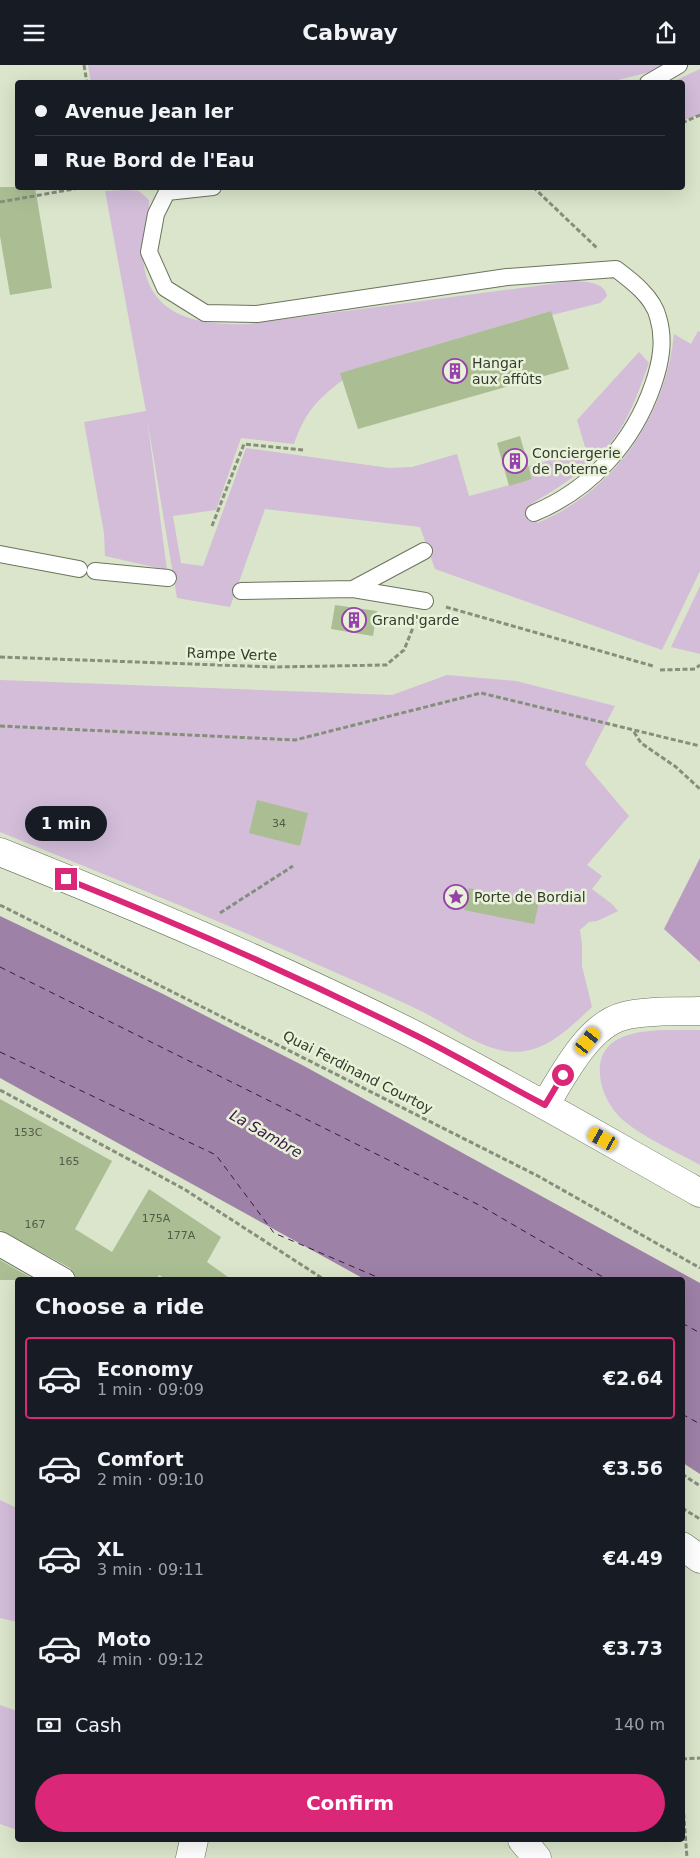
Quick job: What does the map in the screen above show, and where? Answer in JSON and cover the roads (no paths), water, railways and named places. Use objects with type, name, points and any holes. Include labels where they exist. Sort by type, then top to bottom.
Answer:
[{"type":"main road","points":[[0,852],[196,933],[373,1015],[545,1105],[700,1193]]},
{"type":"main road","points":[[545,1105],[580,1051],[595,1032],[612,1020],[636,1014],[700,1011]]},
{"type":"main road","points":[[685,1548],[700,1559]]},
{"type":"main road","points":[[190,1858],[194,1842]]},
{"type":"main road","points":[[524,1842],[537,1858]]},
{"type":"street","points":[[0,1243],[58,1277]]},
{"type":"lane","points":[[653,80],[679,65]]},
{"type":"lane","points":[[185,190],[167,192],[156,214],[149,251],[165,288],[205,313],[257,314],[506,277],[616,269],[638,286],[658,315],[663,343],[655,380],[638,421],[617,452],[584,484],[562,500],[534,513]]},
{"type":"lane","points":[[353,589],[424,551]]},
{"type":"lane","points":[[0,555],[87,570],[168,578]]},
{"type":"lane","points":[[241,591],[353,589],[424,601]]},
{"type":"water","name":"La Sambre","points":[[0,916],[161,993],[304,1066],[700,1283],[700,1474],[685,1464],[685,1277],[361,1277],[0,1078]]},
{"type":"place","name":"Hangar aux affûts","points":[[455,371]]},
{"type":"place","name":"Conciergerie de Poterne","points":[[515,461]]},
{"type":"place","name":"Grand'garde","points":[[354,620]]},
{"type":"place","name":"Porte de Bordial","points":[[456,897]]}]
